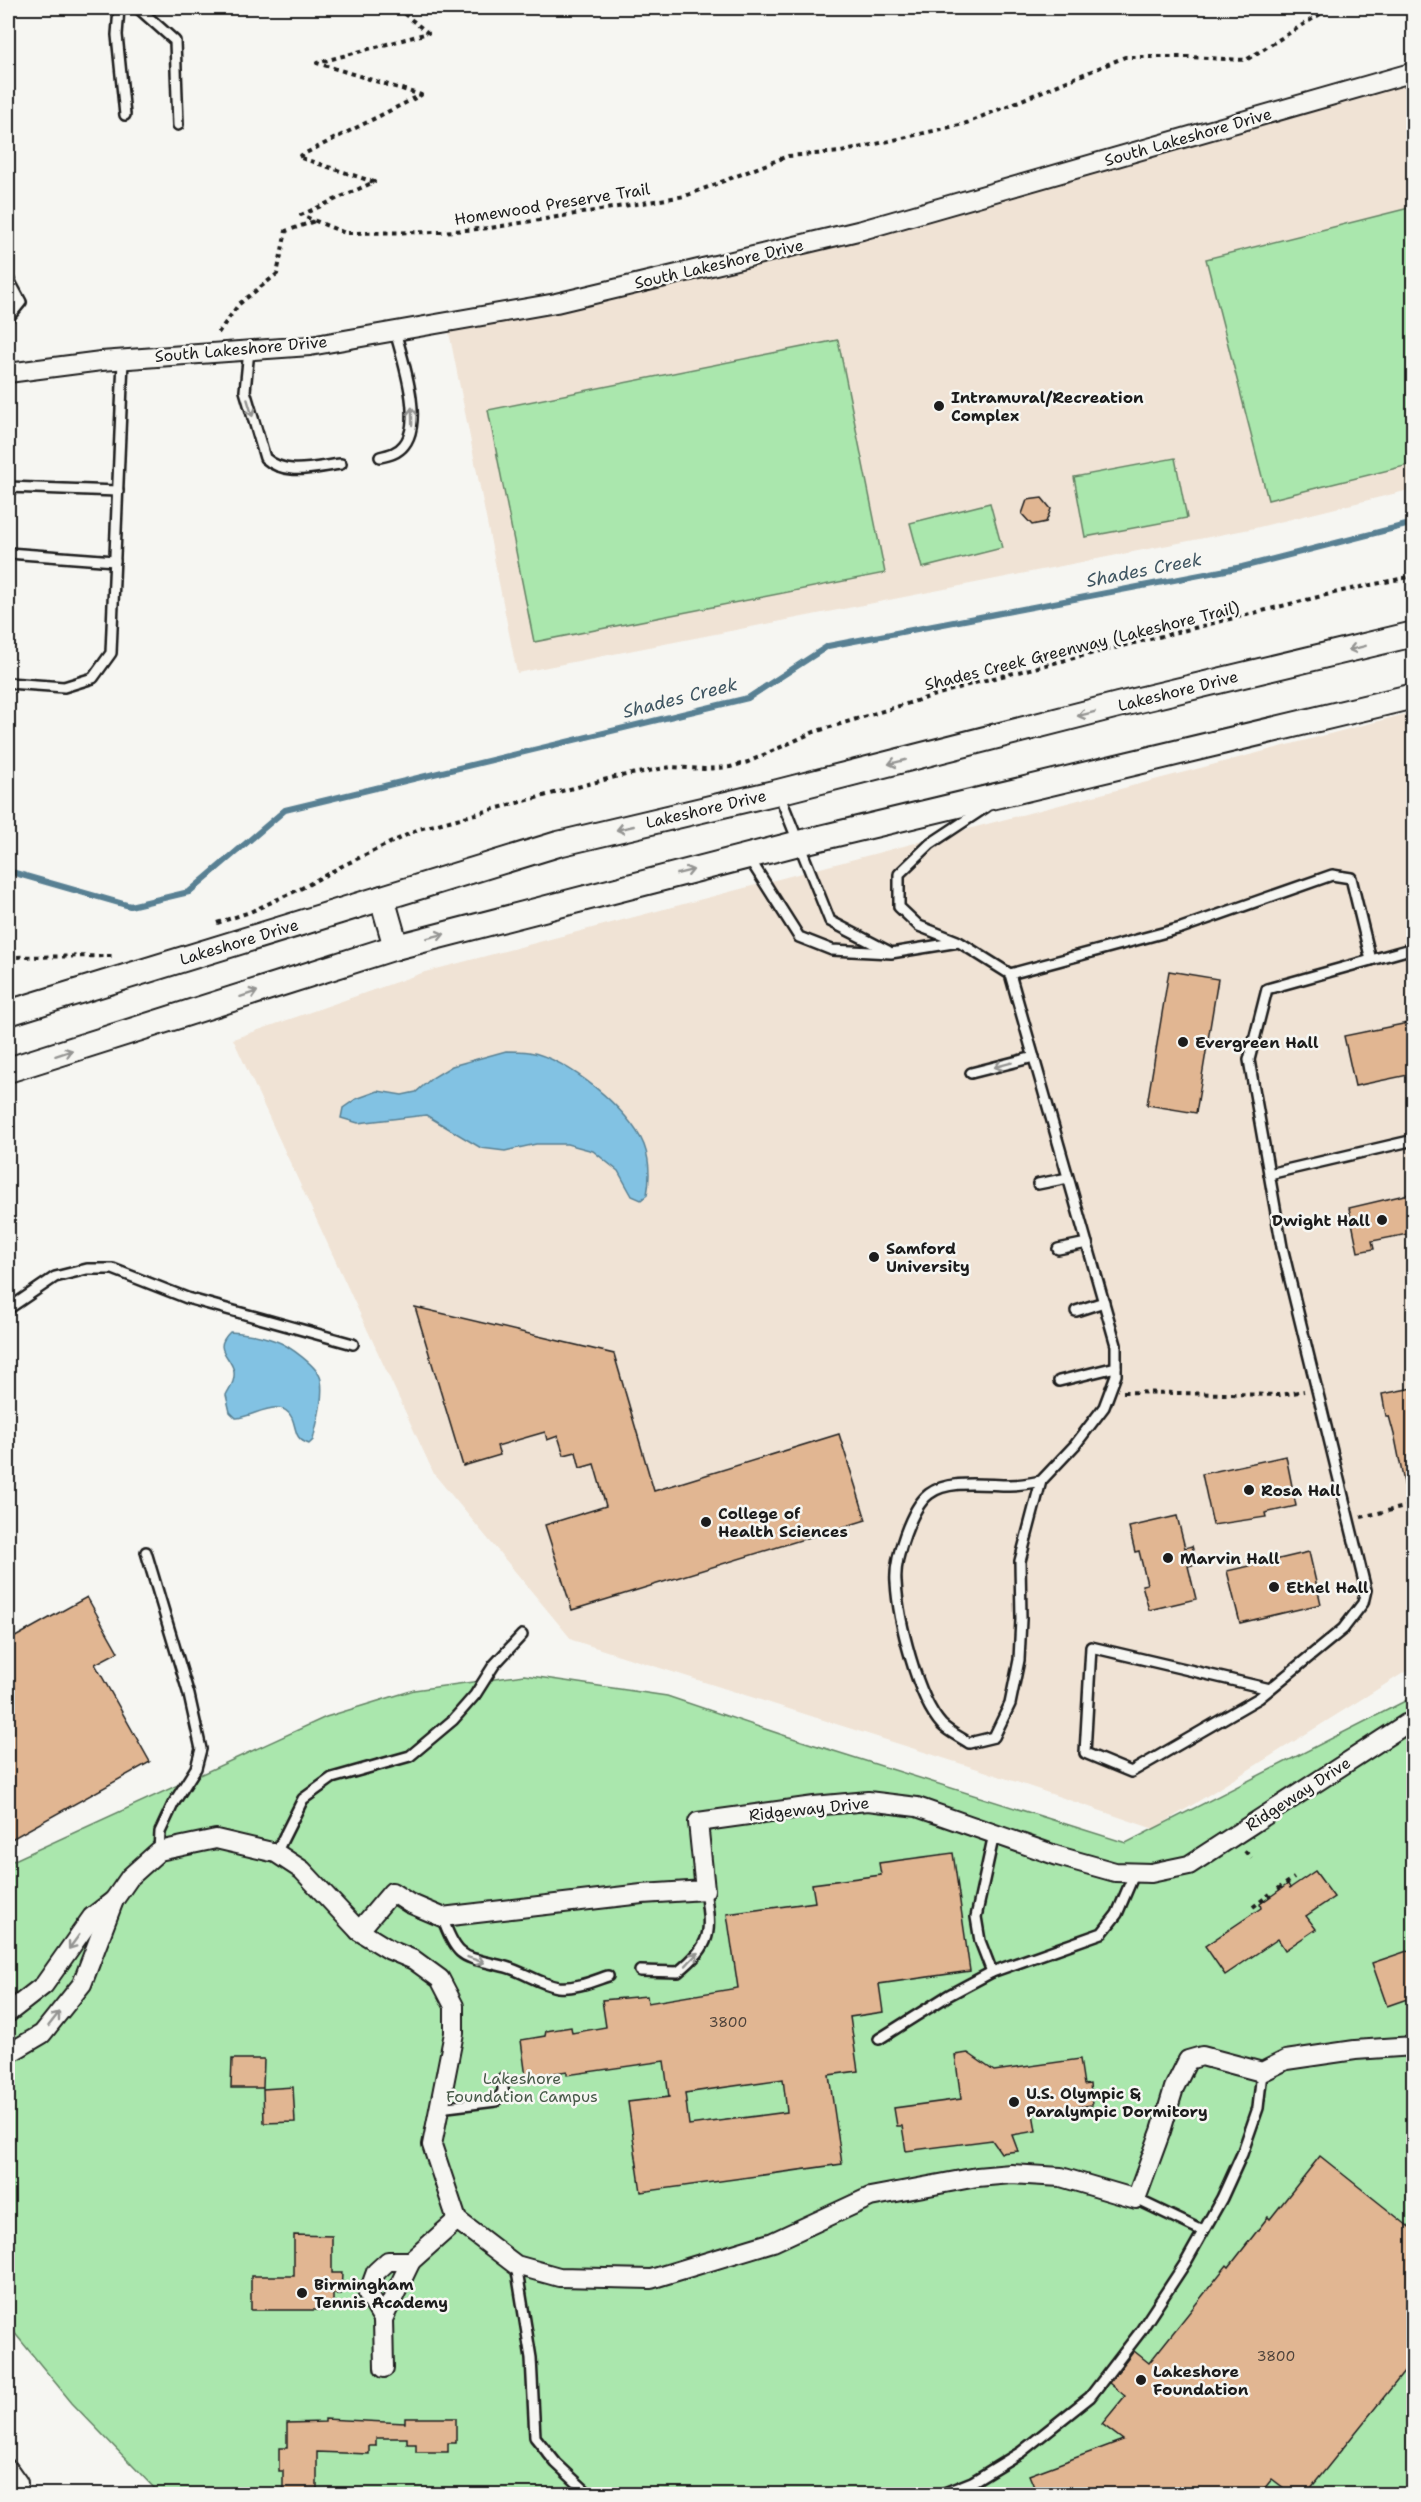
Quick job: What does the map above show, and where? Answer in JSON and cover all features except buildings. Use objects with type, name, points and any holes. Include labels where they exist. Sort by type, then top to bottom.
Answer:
[{"type":"main road","name":"Lakeshore Drive","points":[[8,1013],[558,843],[778,792],[1413,634]]},
{"type":"main road","points":[[8,1070],[396,947],[799,843],[1413,696]]},
{"type":"main road","points":[[382,898],[396,947]]},
{"type":"street","name":"South Lakeshore Drive","points":[[8,374],[123,360],[310,345],[556,303],[862,230],[1413,72]]},
{"type":"street","name":"Ridgeway Drive","points":[[705,1890],[698,1822],[868,1801],[917,1807],[1058,1856],[1115,1872],[1150,1873],[1189,1865],[1406,1724],[1413,1723]]},
{"type":"street","points":[[8,2051],[42,2034],[82,1984],[114,1900],[130,1877],[159,1851],[216,1839],[276,1853],[302,1870],[359,1930],[390,1950],[414,1960],[440,1979],[454,2006],[454,2033],[432,2145],[457,2220],[516,2265],[560,2277],[651,2279],[773,2242],[870,2197],[977,2177],[1011,2174],[1061,2177],[1136,2199],[1174,2088],[1188,2060],[1202,2056],[1262,2072],[1286,2060],[1355,2050],[1413,2047]]},
{"type":"street","points":[[359,1930],[392,1892],[409,1903],[442,1917],[642,1894],[705,1890]]},
{"type":"street","points":[[8,2013],[44,1985],[92,1917],[114,1900]]},
{"type":"street","points":[[382,2319],[411,2261],[457,2220]]},
{"type":"street","points":[[384,2368],[382,2319],[368,2294],[376,2272],[388,2261],[411,2261]]},
{"type":"street","points":[[8,2469],[18,2484],[18,2494]]},
{"type":"lane","points":[[119,8],[117,35],[125,116]]},
{"type":"lane","points":[[138,8],[175,42],[178,125]]},
{"type":"lane","points":[[8,278],[21,302],[8,318]]},
{"type":"lane","points":[[380,457],[393,454],[405,444],[412,424],[411,400],[395,331]]},
{"type":"lane","points":[[249,350],[245,391],[265,458],[280,467],[294,470],[340,464]]},
{"type":"lane","points":[[8,683],[64,687],[93,678],[111,653],[123,360]]},
{"type":"lane","points":[[8,487],[117,491]]},
{"type":"lane","points":[[8,553],[115,561]]},
{"type":"lane","points":[[778,792],[830,921],[891,953]]},
{"type":"lane","points":[[1005,794],[930,844],[899,874],[899,907],[919,926],[959,942],[1010,974],[1116,1345],[1116,1375],[1099,1415],[1041,1481],[1020,1561],[1019,1660],[1010,1704],[994,1737],[969,1743],[943,1725],[924,1697],[901,1621],[896,1580],[904,1538],[914,1509],[930,1493],[959,1484],[1011,1485],[1041,1481]]},
{"type":"lane","points":[[748,856],[799,937],[832,950],[891,953],[959,942]]},
{"type":"lane","points":[[1010,974],[1181,928],[1332,875],[1351,878],[1371,960]]},
{"type":"lane","points":[[1270,1689],[1091,1647],[1085,1753],[1131,1772],[1259,1698],[1270,1689],[1343,1629],[1363,1603],[1365,1590],[1282,1247],[1249,1060],[1267,989],[1413,948]]},
{"type":"lane","points":[[971,1073],[1034,1057]]},
{"type":"lane","points":[[1269,1174],[1413,1140]]},
{"type":"lane","points":[[1038,1184],[1068,1178]]},
{"type":"lane","points":[[1058,1249],[1087,1243]]},
{"type":"lane","points":[[8,1309],[56,1277],[87,1269],[113,1269],[187,1298],[353,1344]]},
{"type":"lane","points":[[1076,1311],[1104,1302]]},
{"type":"lane","points":[[1059,1381],[1116,1366]]},
{"type":"lane","points":[[146,1552],[189,1695],[201,1749],[196,1768],[173,1804],[160,1832],[159,1851]]},
{"type":"lane","points":[[276,1853],[303,1799],[332,1778],[410,1756],[453,1720],[475,1695],[494,1665],[522,1635]]},
{"type":"lane","points":[[992,1972],[980,1941],[976,1917],[994,1834]]},
{"type":"lane","points":[[879,2038],[949,1995],[992,1972],[1102,1933],[1117,1914],[1135,1872]]},
{"type":"lane","points":[[640,1971],[678,1972],[694,1959],[703,1946],[710,1927],[705,1890]]},
{"type":"lane","points":[[442,1917],[455,1947],[469,1959],[507,1967],[559,1987],[577,1986],[608,1976]]},
{"type":"lane","points":[[942,2494],[972,2482],[1021,2452],[1090,2397],[1140,2332],[1186,2262],[1222,2198],[1242,2154],[1258,2108],[1262,2072]]},
{"type":"lane","points":[[439,2108],[496,2101],[503,2092],[503,2078]]},
{"type":"lane","points":[[1136,2199],[1203,2231]]},
{"type":"lane","points":[[516,2265],[531,2358],[535,2437],[556,2463],[589,2494]]},
{"type":"path","points":[[315,220],[301,214],[374,182],[298,157],[421,95],[317,63],[428,33],[397,8]]},
{"type":"path","name":"Homewood Preserve Trail","points":[[315,220],[345,233],[442,232],[490,228],[685,196],[788,156],[842,152],[963,124],[1125,57],[1246,60],[1330,8]]},
{"type":"path","points":[[204,353],[239,304],[277,274],[286,231],[315,220]]},
{"type":"path","name":"Shades Creek Greenway (Lakeshore Trail)","points":[[206,927],[250,912],[302,888],[401,836],[419,830],[615,777],[671,767],[704,769],[730,767],[748,762],[814,732],[978,682],[1342,591],[1413,576]]},
{"type":"path","points":[[8,957],[99,958],[121,954]]},
{"type":"path","points":[[1110,1391],[1281,1395],[1317,1389]]},
{"type":"path","points":[[1349,1520],[1413,1504]]},
{"type":"path","points":[[1278,1889],[1294,1878]]},
{"type":"path","points":[[1253,1907],[1270,1894]]},
{"type":"shaded area","name":"Intramural/Recreation Complex","points":[[1413,68],[1413,489],[1255,528],[517,673],[447,322],[778,250]]},
{"type":"shaded area","name":"Samford University","points":[[1413,712],[1413,1667],[1154,1829],[984,1771],[572,1640],[434,1474],[233,1039],[425,972]]},
{"type":"green space","points":[[1413,207],[1413,464],[1268,500],[1206,259]]},
{"type":"green space","points":[[838,340],[885,573],[534,642],[488,410]]},
{"type":"green space","points":[[1175,458],[1187,518],[1085,537],[1074,477]]},
{"type":"green space","points":[[990,503],[1002,548],[922,568],[910,523]]},
{"type":"green space","name":"Lakeshore Foundation Campus","points":[[524,1675],[667,1696],[1126,1843],[1413,1697],[1413,2494],[160,2494],[72,2403],[8,2325],[8,1863],[326,1717],[414,1690]]},
{"type":"water","points":[[506,1051],[529,1052],[561,1064],[596,1088],[611,1102],[637,1131],[644,1145],[649,1170],[647,1195],[641,1200],[632,1196],[618,1171],[593,1151],[567,1144],[536,1144],[505,1151],[481,1148],[426,1115],[358,1123],[341,1118],[343,1108],[356,1099],[378,1091],[402,1095],[416,1092],[432,1078],[452,1066]]},
{"type":"water","points":[[230,1332],[259,1336],[281,1343],[315,1369],[321,1380],[321,1402],[313,1440],[309,1444],[298,1437],[292,1418],[287,1411],[281,1408],[266,1409],[236,1418],[230,1412],[226,1395],[233,1382],[234,1372],[222,1344]]},
{"type":"waterway","name":"Shades Creek","points":[[8,871],[130,906],[189,892],[285,810],[748,698],[828,646],[1242,567],[1414,523]]},
{"type":"place","name":"Intramural/Recreation Complex","points":[[939,406]]},
{"type":"place","name":"Evergreen Hall","points":[[1183,1042]]},
{"type":"place","name":"Dwight Hall","points":[[1382,1220]]},
{"type":"place","name":"Samford University","points":[[874,1257]]},
{"type":"place","name":"Rosa Hall","points":[[1249,1490]]},
{"type":"place","name":"College of Health Sciences","points":[[706,1522]]},
{"type":"place","name":"Marvin Hall","points":[[1168,1558]]},
{"type":"place","name":"Ethel Hall","points":[[1274,1587]]},
{"type":"place","name":"U.S. Olympic & Paralympic Dormitory","points":[[1014,2102]]},
{"type":"place","name":"Birmingham Tennis Academy","points":[[302,2293]]},
{"type":"place","name":"Lakeshore Foundation","points":[[1141,2380]]}]
